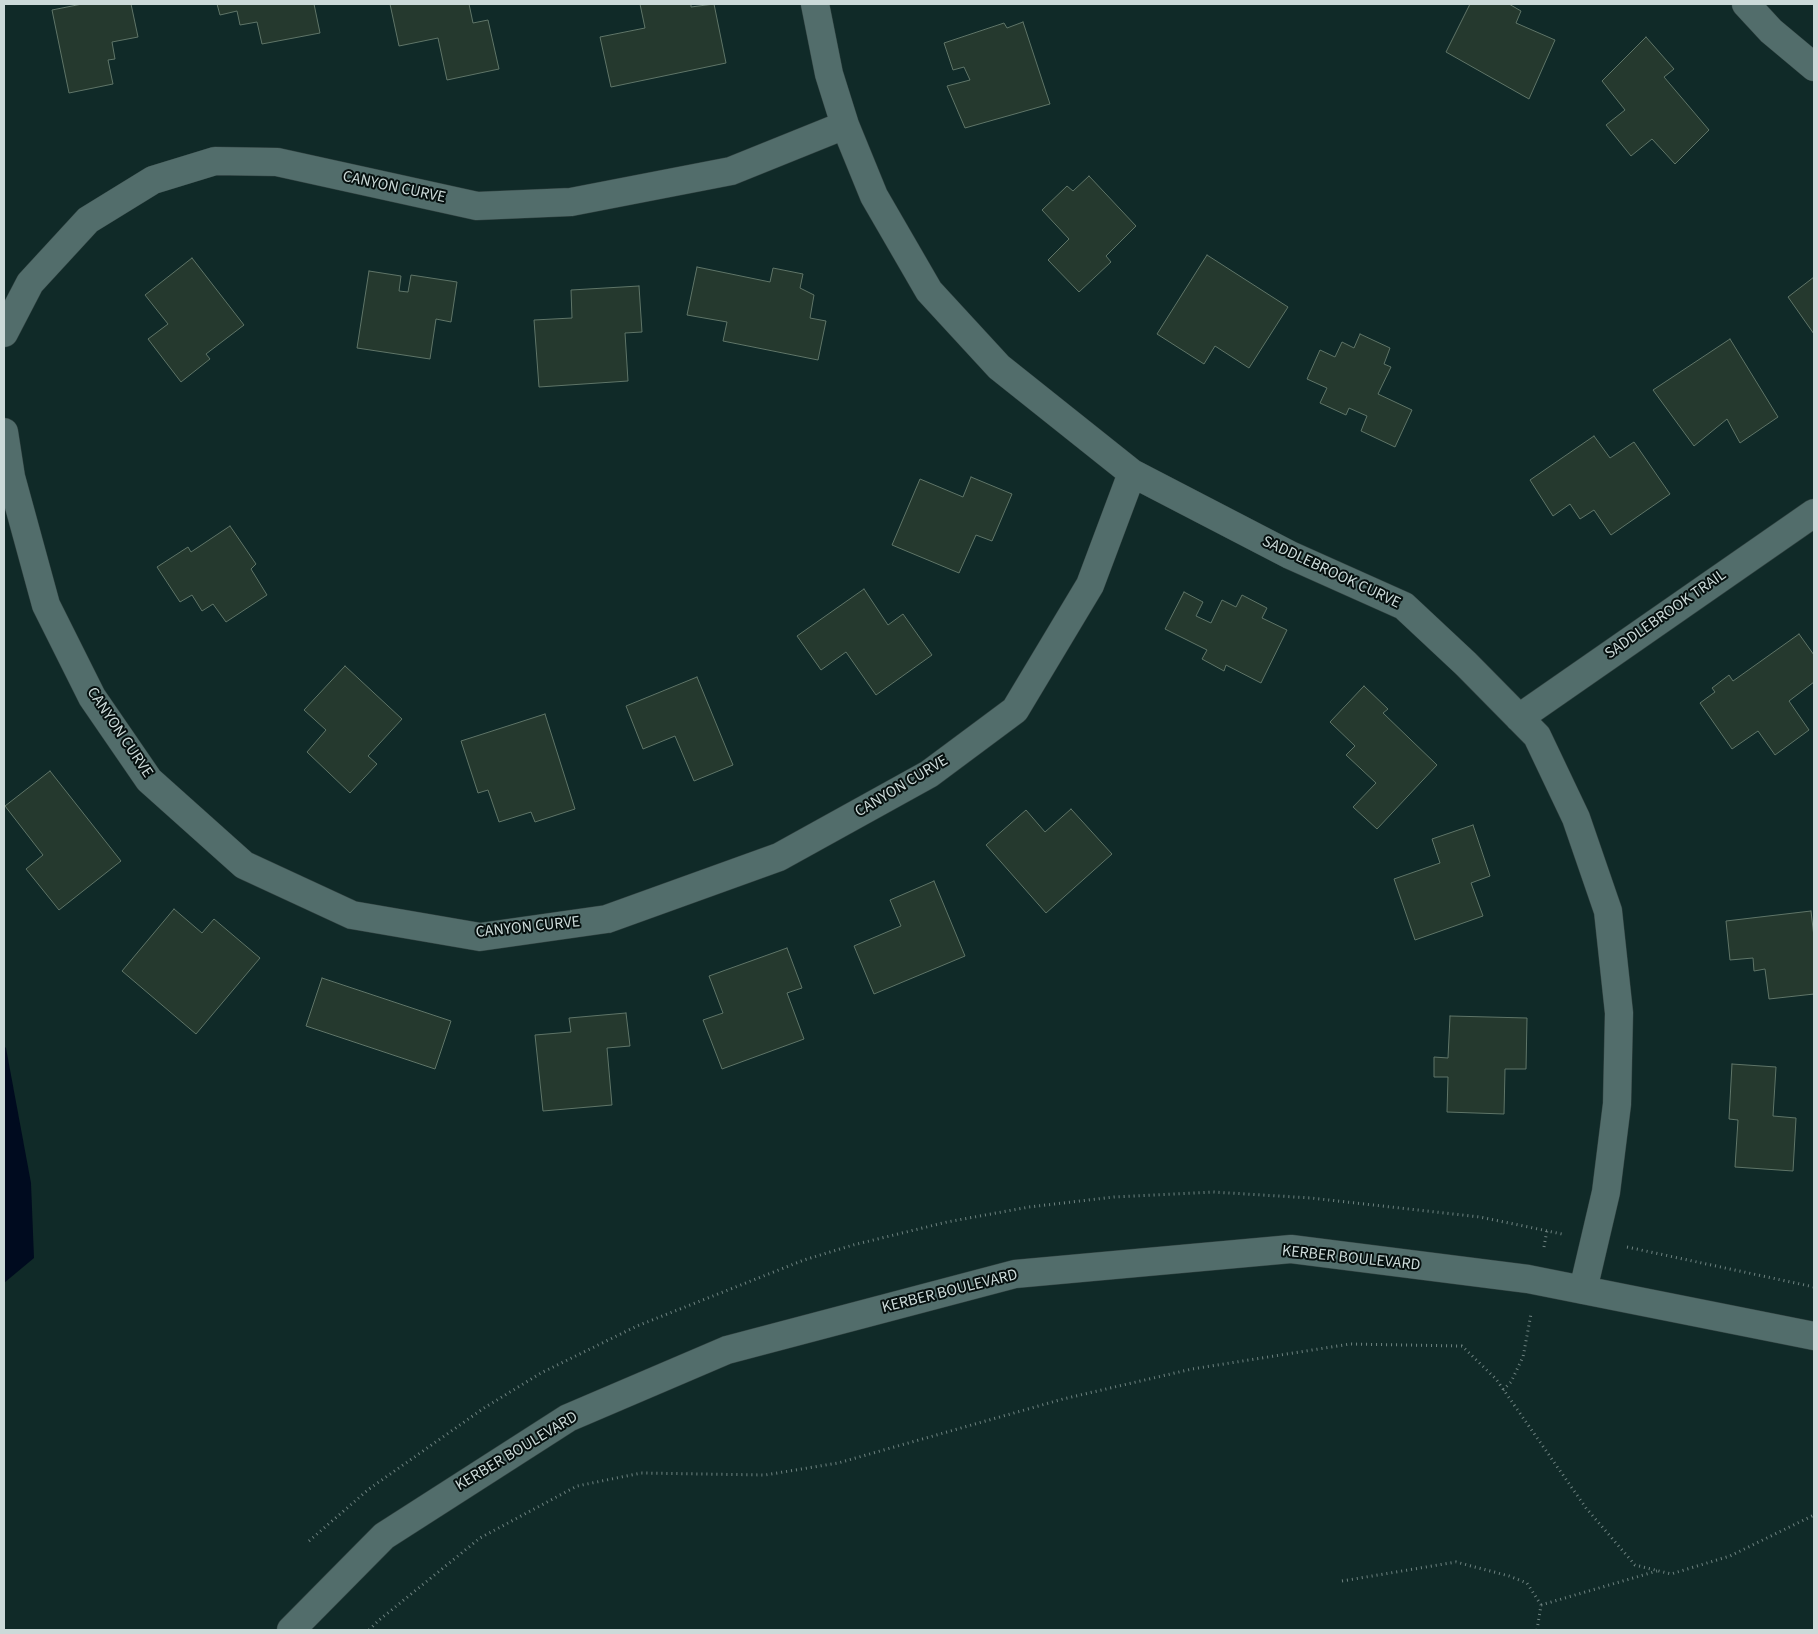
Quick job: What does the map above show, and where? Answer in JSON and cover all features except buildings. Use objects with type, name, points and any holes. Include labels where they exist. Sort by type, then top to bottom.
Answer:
[{"type":"street","name":"SADDLEBROOK CURVE","points":[[815,4],[829,74],[845,125],[874,196],[929,291],[999,367],[1132,473],[1290,555],[1404,606],[1466,664],[1536,736],[1576,818],[1608,910],[1619,1013],[1617,1104],[1606,1192],[1583,1290]]},
{"type":"street","points":[[1746,4],[1771,31],[1814,67]]},
{"type":"street","name":"CANYON CURVE","points":[[4,332],[12,299],[30,283],[88,220],[153,180],[215,161],[277,162],[476,206],[571,202],[731,172],[845,125]]},
{"type":"street","name":"CANYON CURVE","points":[[4,432],[11,477],[46,605],[92,697],[149,780],[244,865],[352,915],[480,937],[607,919],[779,857],[929,774],[1015,710],[1090,585],[1132,473]]},
{"type":"street","name":"SADDLEBROOK TRAIL","points":[[1519,718],[1814,513]]},
{"type":"street","name":"KERBER BOULEVARD","points":[[291,1630],[384,1536],[568,1418],[727,1350],[1015,1274],[1291,1249],[1528,1279],[1814,1336]]},
{"type":"path","points":[[369,1630],[480,1538],[577,1486],[641,1472],[765,1475],[838,1463],[1063,1399],[1192,1369],[1350,1344],[1462,1346],[1496,1379],[1592,1515],[1635,1564],[1671,1574],[1730,1556],[1814,1515]]},
{"type":"path","points":[[1342,1581],[1456,1562],[1509,1576],[1527,1583],[1541,1605],[1537,1630]]},
{"type":"path","points":[[1541,1605],[1657,1570]]},
{"type":"water","points":[[4,1046],[6,1048],[31,1183],[34,1258],[4,1283]]}]
